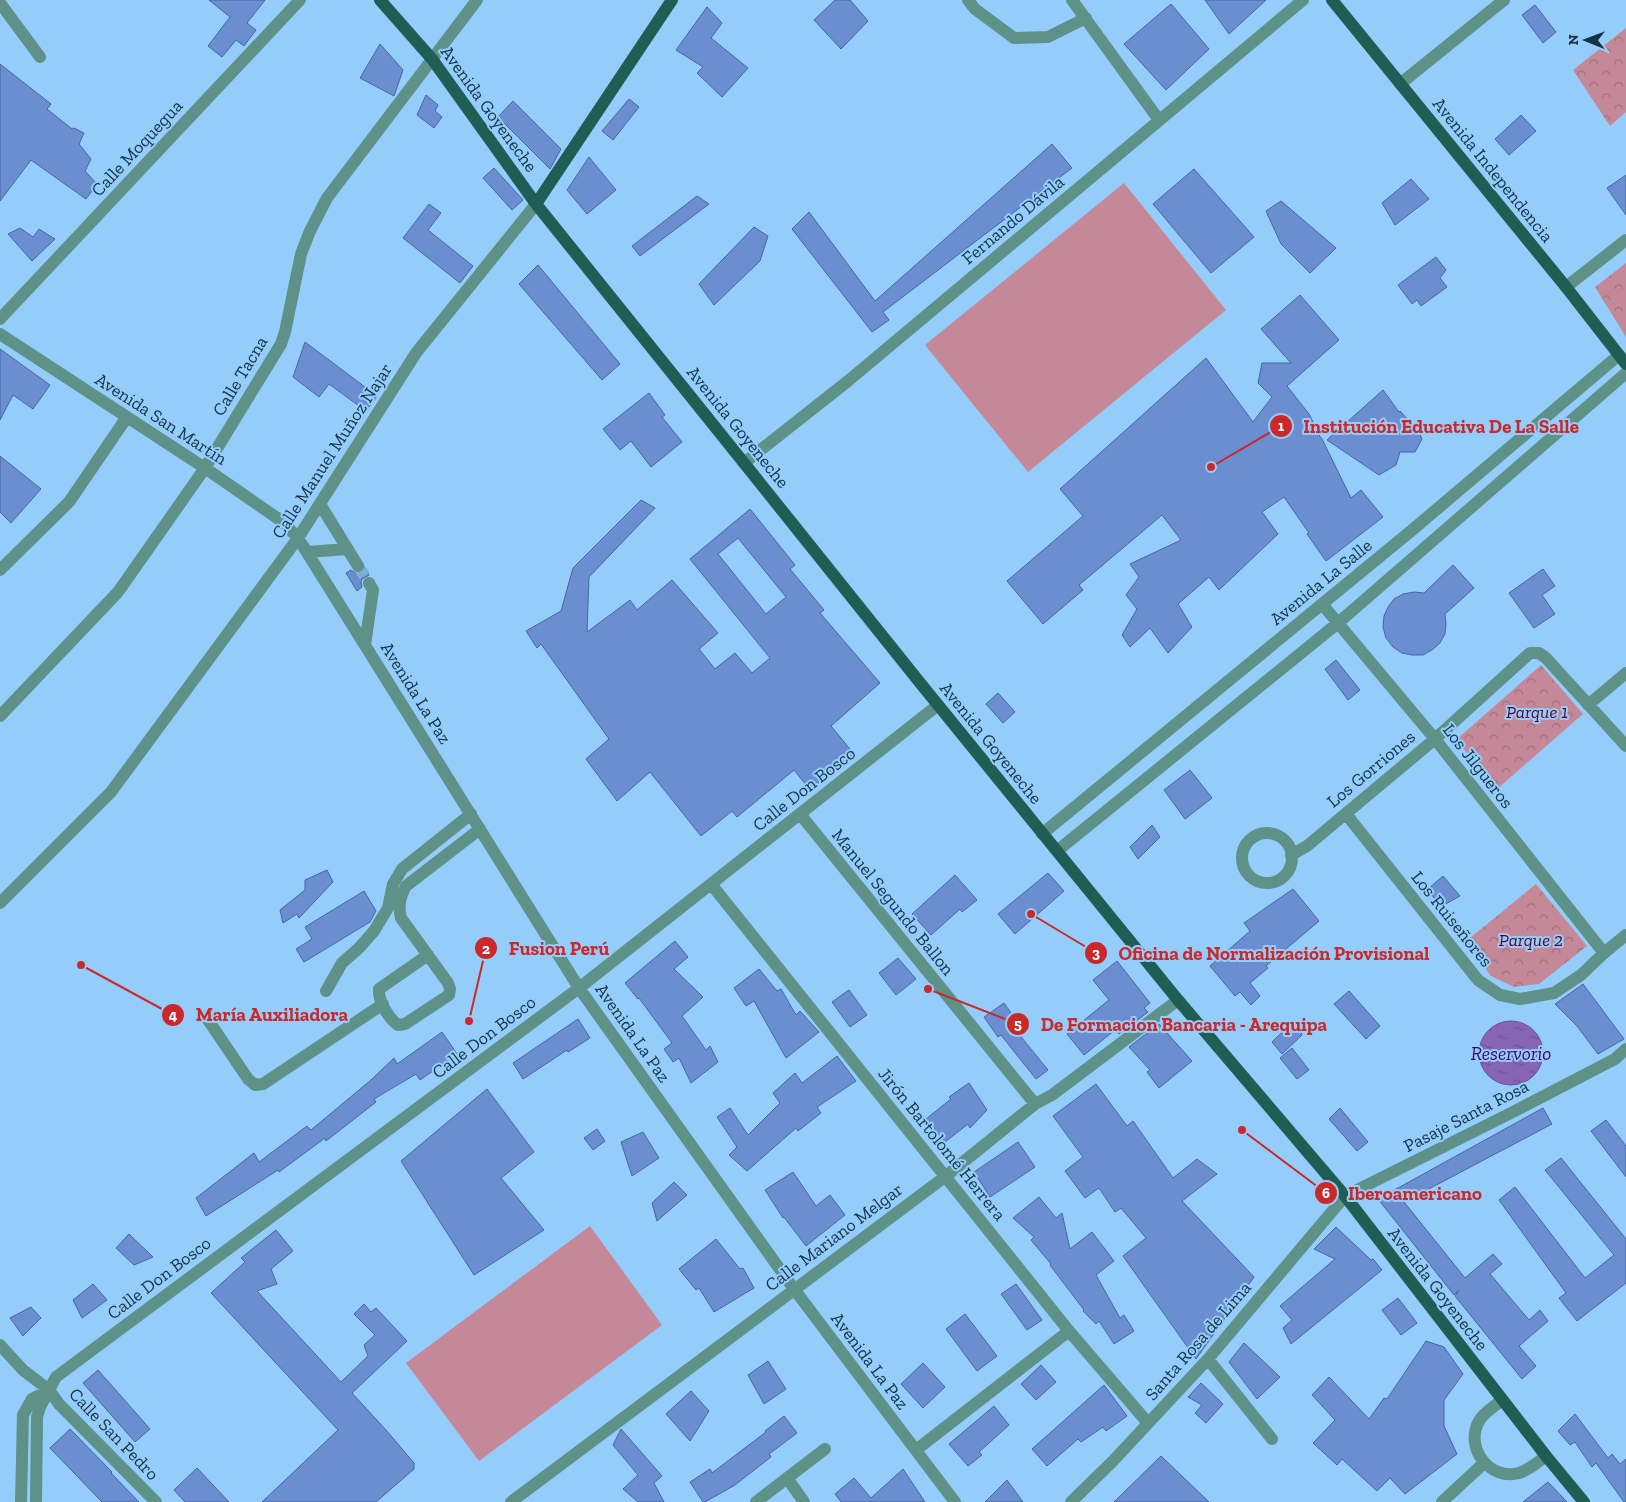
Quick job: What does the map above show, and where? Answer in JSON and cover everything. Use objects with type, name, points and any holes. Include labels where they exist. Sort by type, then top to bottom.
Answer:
[{"type":"main road","name":"Avenida Goyeneche","points":[[380,0],[432,59],[536,204],[1042,834],[1178,1000],[1345,1196],[1502,1400],[1584,1502]]},
{"type":"main road","name":"Calle Manuel Muñoz Najar","points":[[536,204],[672,0]]},
{"type":"main road","name":"Avenida Independencia","points":[[1332,0],[1623,359]]},
{"type":"street","name":"Calle Moquegua","points":[[0,319],[300,0]]},
{"type":"street","name":"Calle Tacna","points":[[0,716],[118,592],[206,468],[281,344],[301,254],[310,231],[327,198],[477,0]]},
{"type":"street","points":[[968,0],[975,9],[1014,38],[1048,37],[1086,18]]},
{"type":"street","points":[[1072,0],[1159,120]]},
{"type":"street","name":"Fernando Dávila","points":[[744,463],[848,381],[1303,0]]},
{"type":"street","points":[[1400,84],[1504,0]]},
{"type":"street","points":[[0,3],[40,57]]},
{"type":"street","name":"Calle Manuel Muñoz Najar","points":[[0,903],[111,792],[298,538],[416,354],[536,204]]},
{"type":"street","points":[[1566,287],[1626,240]]},
{"type":"street","name":"Avenida San Martín","points":[[0,334],[206,468],[283,522],[298,538]]},
{"type":"street","name":"Avenida La Salle","points":[[1042,834],[1524,436],[1623,359]]},
{"type":"street","points":[[1057,851],[1338,623],[1626,373]]},
{"type":"street","points":[[0,570],[69,502],[128,418]]},
{"type":"street","points":[[1524,436],[1536,450]]},
{"type":"street","points":[[320,504],[358,566]]},
{"type":"street","name":"Avenida La Paz","points":[[298,538],[580,988],[794,1289],[955,1502]]},
{"type":"street","points":[[307,552],[348,549]]},
{"type":"street","points":[[365,644],[373,590],[369,583]]},
{"type":"street","name":"Los Jilgueros","points":[[1322,604],[1434,739],[1604,953]]},
{"type":"street","name":"Los Gorriones","points":[[1291,855],[1307,846],[1346,814],[1434,739],[1530,653],[1539,653],[1546,658],[1588,705]]},
{"type":"street","points":[[1626,673],[1588,705],[1626,746]]},
{"type":"street","name":"Calle Don Bosco","points":[[49,1390],[56,1377],[580,988],[938,705]]},
{"type":"street","points":[[326,991],[342,963],[374,931],[388,908],[393,884],[402,869],[471,814]]},
{"type":"street","name":"Manuel Segundo Ballon","points":[[800,814],[1035,1104]]},
{"type":"street","name":"Los Ruiseñores","points":[[1346,814],[1478,980],[1500,995],[1520,999],[1554,994],[1581,975],[1626,935]]},
{"type":"street","points":[[428,955],[378,989],[378,995],[393,1021],[398,1025],[405,1024],[448,995],[450,989],[448,983],[428,955],[401,918],[399,909],[400,896],[406,886],[480,829]]},
{"type":"street","name":"Jirón Bartolomé Herrera","points":[[711,884],[1069,1331],[1148,1423]]},
{"type":"street","name":"Calle Mariano Melgar","points":[[511,1502],[946,1176],[1035,1104],[1052,1095],[1178,1000]]},
{"type":"street","points":[[206,1017],[248,1079],[255,1085],[262,1084],[383,1004]]},
{"type":"street","name":"Pasaje Santa Rosa","points":[[1345,1196],[1615,1059],[1626,1049]]},
{"type":"street","name":"Santa Rosa de Lima","points":[[1071,1502],[1113,1461],[1208,1359],[1345,1196]]},
{"type":"street","points":[[916,1450],[1069,1331]]},
{"type":"street","name":"Calle San Pedro","points":[[0,1345],[24,1370],[49,1390],[59,1404],[156,1502]]},
{"type":"street","points":[[1208,1359],[1272,1439]]},
{"type":"street","points":[[21,1502],[23,1415],[32,1399],[49,1390]]},
{"type":"street","points":[[36,1502],[37,1417],[49,1390]]},
{"type":"street","points":[[1502,1400],[1485,1413],[1478,1422],[1475,1432],[1478,1454],[1484,1462],[1491,1469],[1509,1474],[1519,1473],[1528,1469],[1546,1456]]},
{"type":"street","points":[[756,1502],[825,1449]]},
{"type":"street","points":[[1442,1502],[1484,1462]]},
{"type":"street","points":[[787,1478],[804,1502]]},
{"type":"green space","points":[[1626,28],[1626,112],[1610,126],[1573,70]]},
{"type":"green space","points":[[1124,183],[1226,310],[1028,472],[925,345]]},
{"type":"green space","points":[[1626,263],[1626,337],[1595,287]]},
{"type":"green space","name":"Parque 1","points":[[1541,665],[1583,714],[1497,789],[1456,740]]},
{"type":"green space","name":"Parque 2","points":[[1536,884],[1587,946],[1539,984],[1514,987],[1491,976],[1465,942]]},
{"type":"green space","points":[[590,1226],[662,1325],[479,1461],[406,1363]]},
{"type":"water","name":"Reservorio","points":[[1505,1021],[1517,1021],[1534,1030],[1541,1041],[1543,1053],[1541,1065],[1534,1076],[1517,1085],[1505,1085],[1493,1080],[1484,1071],[1479,1059],[1479,1047],[1484,1035],[1493,1026]]},
{"type":"building","points":[[209,0],[265,0],[247,23],[256,30],[244,46],[236,40],[222,57],[208,46],[230,17]]},
{"type":"building","points":[[835,0],[850,0],[868,21],[841,49],[814,20]]},
{"type":"building","points":[[1205,0],[1266,0],[1229,34]]},
{"type":"building","points":[[1171,4],[1209,49],[1166,90],[1124,44]]},
{"type":"building","points":[[1535,5],[1556,32],[1543,43],[1522,15]]},
{"type":"building","points":[[707,7],[722,23],[711,38],[748,68],[722,97],[697,73],[703,67],[676,50]]},
{"type":"building","points":[[380,44],[403,70],[394,96],[360,78]]},
{"type":"building","points":[[0,64],[51,104],[47,109],[72,129],[74,128],[84,133],[79,144],[91,159],[85,171],[97,184],[86,199],[31,160],[0,201]]},
{"type":"building","points":[[426,95],[438,105],[435,111],[442,117],[434,128],[417,115]]},
{"type":"building","points":[[629,99],[639,107],[613,140],[602,131]]},
{"type":"building","points":[[513,101],[561,149],[550,169],[498,117]]},
{"type":"building","points":[[1521,115],[1536,131],[1509,155],[1495,139]]},
{"type":"building","points":[[1052,144],[1072,168],[883,312],[889,320],[872,332],[792,229],[809,212],[875,301]]},
{"type":"building","points":[[589,157],[616,190],[587,214],[567,190]]},
{"type":"building","points":[[494,168],[523,200],[512,210],[483,178]]},
{"type":"building","points":[[1194,169],[1254,237],[1211,273],[1153,204]]},
{"type":"building","points":[[1626,175],[1626,215],[1607,188]]},
{"type":"building","points":[[1411,179],[1429,199],[1395,225],[1382,203]]},
{"type":"building","points":[[697,196],[709,204],[640,256],[632,246]]},
{"type":"building","points":[[1281,201],[1336,248],[1310,273],[1281,244],[1266,211]]},
{"type":"building","points":[[429,204],[441,213],[428,230],[473,266],[460,283],[403,238]]},
{"type":"building","points":[[754,227],[768,236],[760,261],[714,305],[699,284]]},
{"type":"building","points":[[20,228],[33,237],[39,229],[55,239],[32,261],[8,234]]},
{"type":"building","points":[[1436,257],[1446,270],[1440,278],[1447,287],[1421,306],[1417,300],[1412,304],[1398,285]]},
{"type":"building","points":[[538,265],[620,364],[602,380],[519,284]]},
{"type":"building","points":[[1300,295],[1339,340],[1287,386],[1309,414],[1314,424],[1312,426],[1322,439],[1351,498],[1361,490],[1383,517],[1326,561],[1284,497],[1262,512],[1278,534],[1219,590],[1209,577],[1178,604],[1192,627],[1168,653],[1150,628],[1130,647],[1122,635],[1137,609],[1126,595],[1139,577],[1130,564],[1181,540],[1162,515],[1079,585],[1083,590],[1043,624],[1007,581],[1083,516],[1060,489],[1206,358],[1253,422],[1272,397],[1258,383],[1262,363],[1291,363],[1261,329]]},
{"type":"building","points":[[305,342],[377,396],[366,411],[329,384],[319,397],[293,377]]},
{"type":"building","points":[[0,349],[50,385],[33,409],[13,395],[0,420]]},
{"type":"building","points":[[1383,390],[1399,412],[1418,431],[1422,439],[1415,452],[1400,452],[1396,465],[1379,475],[1327,440]]},
{"type":"building","points":[[649,393],[665,415],[662,417],[682,442],[651,467],[631,441],[620,450],[603,429]]},
{"type":"building","points":[[0,456],[41,489],[11,523],[0,512]]},
{"type":"building","points":[[641,500],[655,508],[589,577],[587,632],[630,600],[637,610],[672,580],[718,633],[699,649],[715,669],[735,653],[752,673],[770,658],[690,559],[750,509],[795,565],[790,569],[824,610],[820,613],[880,683],[831,726],[854,754],[810,790],[794,770],[737,817],[732,811],[701,836],[650,772],[617,801],[586,759],[609,739],[541,644],[537,648],[526,631],[561,611],[573,568]],"holes":[[[738,538],[786,597],[766,614],[718,554]]]},
{"type":"building","points":[[1453,565],[1474,588],[1445,614],[1445,634],[1440,643],[1423,655],[1402,653],[1393,647],[1386,638],[1383,627],[1384,616],[1388,607],[1394,599],[1403,594],[1424,593]]},
{"type":"building","points":[[365,569],[369,575],[362,579],[362,587],[357,591],[346,573],[351,570],[359,574]]},
{"type":"building","points":[[1543,569],[1555,586],[1542,595],[1555,614],[1534,628],[1509,593]]},
{"type":"building","points":[[1336,660],[1360,690],[1348,700],[1325,669]]},
{"type":"building","points":[[998,693],[1015,712],[1003,723],[986,704]]},
{"type":"building","points":[[1190,770],[1212,798],[1185,819],[1164,790]]},
{"type":"building","points":[[1152,825],[1160,837],[1138,859],[1130,847]]},
{"type":"building","points":[[327,870],[333,882],[299,918],[297,914],[283,923],[280,910],[305,890],[305,880]]},
{"type":"building","points":[[1048,873],[1064,891],[1015,934],[998,914]]},
{"type":"building","points":[[955,875],[977,900],[962,912],[960,909],[931,935],[912,914]]},
{"type":"building","points":[[1443,876],[1460,896],[1440,907],[1428,889]]},
{"type":"building","points":[[1293,889],[1319,921],[1266,966],[1268,968],[1250,983],[1260,996],[1251,1005],[1240,992],[1235,996],[1210,966],[1250,931],[1244,923]]},
{"type":"building","points":[[364,891],[376,911],[370,922],[304,962],[296,949],[312,939],[305,927]]},
{"type":"building","points":[[675,941],[688,957],[674,969],[703,997],[682,1016],[706,1050],[710,1046],[718,1062],[691,1083],[679,1058],[673,1062],[664,1049],[672,1043],[639,998],[625,983]]},
{"type":"building","points":[[898,958],[916,979],[896,995],[879,973]]},
{"type":"building","points":[[1117,961],[1150,1003],[1144,1008],[1148,1012],[1119,1034],[1115,1030],[1084,1055],[1067,1034],[1109,1000],[1093,980]]},
{"type":"building","points":[[759,969],[777,991],[781,989],[796,1015],[800,1011],[819,1032],[786,1058],[754,1001],[746,1006],[734,988]]},
{"type":"building","points":[[1583,984],[1624,1039],[1598,1054],[1577,1026],[1555,1004]]},
{"type":"building","points":[[849,990],[867,1015],[850,1027],[832,1002]]},
{"type":"building","points":[[1349,991],[1380,1026],[1366,1039],[1334,1004]]},
{"type":"building","points":[[1004,1003],[1018,1023],[1013,1027],[1048,1070],[1036,1079],[1001,1035],[998,1037],[984,1017]]},
{"type":"building","points":[[578,1019],[590,1038],[568,1052],[567,1050],[523,1079],[513,1063]]},
{"type":"building","points":[[1295,1020],[1302,1035],[1282,1054],[1272,1042]]},
{"type":"building","points":[[1159,1024],[1192,1061],[1159,1088],[1147,1072],[1150,1070],[1129,1047]]},
{"type":"building","points":[[442,1032],[457,1054],[420,1080],[416,1074],[374,1099],[376,1102],[326,1141],[325,1138],[279,1172],[278,1170],[206,1216],[196,1198],[254,1153],[259,1162],[307,1126],[311,1130],[371,1080],[394,1058],[397,1064]]},
{"type":"building","points":[[1292,1048],[1309,1070],[1297,1079],[1280,1058]]},
{"type":"building","points":[[837,1056],[856,1081],[817,1107],[821,1113],[798,1131],[796,1128],[747,1171],[729,1155],[737,1147],[717,1117],[730,1108],[748,1135],[780,1103],[773,1093],[795,1073],[802,1083]]},
{"type":"building","points":[[969,1083],[987,1110],[970,1128],[968,1124],[945,1142],[926,1119],[951,1099],[949,1097]]},
{"type":"building","points":[[1096,1084],[1127,1126],[1133,1121],[1173,1178],[1197,1159],[1217,1174],[1182,1201],[1254,1277],[1196,1359],[1123,1256],[1146,1238],[1121,1208],[1115,1212],[1099,1188],[1085,1198],[1065,1171],[1083,1157],[1053,1116]]},
{"type":"building","points":[[487,1089],[534,1152],[501,1178],[544,1230],[474,1275],[401,1161]]},
{"type":"building","points":[[1340,1108],[1368,1142],[1357,1151],[1329,1119]]},
{"type":"building","points":[[1543,1108],[1552,1124],[1404,1202],[1465,1278],[1493,1254],[1502,1264],[1490,1274],[1529,1320],[1540,1310],[1548,1321],[1519,1346],[1536,1366],[1522,1379],[1455,1296],[1459,1290],[1454,1295],[1378,1199]]},
{"type":"building","points":[[1606,1120],[1626,1146],[1626,1177],[1591,1131]]},
{"type":"building","points":[[597,1129],[605,1141],[593,1150],[584,1138]]},
{"type":"building","points":[[643,1132],[659,1158],[632,1176],[621,1142]]},
{"type":"building","points":[[1018,1142],[1035,1167],[990,1197],[974,1172]]},
{"type":"building","points":[[1561,1158],[1626,1239],[1626,1283],[1577,1321],[1559,1298],[1566,1293],[1499,1200],[1515,1187],[1585,1278],[1614,1255],[1545,1170]]},
{"type":"building","points":[[793,1172],[816,1206],[830,1195],[845,1215],[806,1246],[783,1218],[765,1190]]},
{"type":"building","points":[[674,1182],[687,1195],[657,1221],[652,1203]]},
{"type":"building","points":[[1039,1197],[1056,1218],[1062,1213],[1070,1249],[1092,1232],[1114,1261],[1096,1275],[1120,1318],[1124,1315],[1134,1331],[1114,1344],[1099,1321],[1096,1324],[1083,1311],[1051,1264],[1031,1240],[1034,1237],[1013,1218]]},
{"type":"building","points":[[1336,1227],[1371,1260],[1373,1259],[1382,1270],[1291,1344],[1283,1328],[1292,1320],[1280,1306],[1335,1259],[1314,1249]]},
{"type":"building","points":[[276,1230],[293,1251],[271,1269],[277,1284],[257,1291],[341,1382],[368,1356],[364,1345],[375,1335],[354,1314],[364,1304],[371,1312],[376,1308],[407,1341],[352,1393],[414,1463],[414,1469],[376,1502],[262,1502],[338,1430],[211,1293],[245,1262],[241,1258]]},
{"type":"building","points":[[129,1234],[153,1257],[134,1265],[116,1248]]},
{"type":"building","points":[[716,1239],[740,1269],[743,1268],[754,1288],[714,1312],[699,1288],[696,1290],[679,1269]]},
{"type":"building","points":[[93,1284],[107,1300],[82,1318],[73,1300]]},
{"type":"building","points":[[1016,1284],[1042,1320],[1027,1330],[1001,1294]]},
{"type":"building","points":[[1398,1298],[1417,1323],[1401,1335],[1382,1310]]},
{"type":"building","points":[[31,1307],[41,1318],[23,1336],[10,1318]]},
{"type":"building","points":[[965,1314],[997,1356],[977,1371],[946,1329]]},
{"type":"building","points":[[1426,1341],[1444,1347],[1463,1374],[1444,1400],[1444,1426],[1457,1454],[1405,1494],[1390,1478],[1377,1491],[1342,1459],[1337,1465],[1313,1443],[1335,1420],[1312,1395],[1329,1377],[1369,1419],[1384,1398],[1387,1399]]},
{"type":"building","points":[[1244,1343],[1280,1377],[1257,1399],[1229,1362]]},
{"type":"building","points":[[768,1361],[786,1389],[764,1404],[748,1375]]},
{"type":"building","points":[[923,1363],[945,1387],[923,1408],[901,1384]]},
{"type":"building","points":[[1041,1365],[1056,1382],[1036,1400],[1021,1384]]},
{"type":"building","points":[[98,1370],[150,1429],[135,1442],[83,1383]]},
{"type":"building","points":[[1201,1383],[1223,1404],[1206,1423],[1195,1413],[1202,1405],[1188,1397]]},
{"type":"building","points":[[1104,1385],[1127,1416],[1106,1431],[1103,1427],[1081,1442],[1078,1439],[1047,1466],[1032,1449]]},
{"type":"building","points":[[691,1391],[709,1411],[690,1441],[666,1414]]},
{"type":"building","points":[[994,1406],[1009,1425],[979,1452],[982,1455],[968,1466],[949,1444]]},
{"type":"building","points":[[1575,1414],[1608,1458],[1612,1454],[1620,1464],[1626,1459],[1626,1502],[1624,1502],[1596,1463],[1592,1467],[1575,1442],[1570,1445],[1558,1431]]},
{"type":"building","points":[[784,1416],[797,1433],[769,1454],[771,1457],[735,1485],[703,1502],[690,1482],[710,1469],[712,1473]]},
{"type":"building","points":[[70,1429],[139,1502],[102,1502],[50,1448]]},
{"type":"building","points":[[621,1429],[662,1476],[654,1483],[664,1502],[638,1502],[623,1489],[638,1475],[613,1445]]},
{"type":"building","points":[[1161,1456],[1209,1502],[1114,1502]]},
{"type":"building","points":[[197,1468],[229,1502],[185,1502],[174,1490]]},
{"type":"building","points":[[903,1469],[925,1502],[841,1502],[835,1494],[854,1478],[871,1498]]},
{"type":"building","points":[[1007,1480],[1023,1502],[985,1502]]},
{"type":"building","points":[[1548,1482],[1567,1502],[1523,1502]]},
{"type":"tunnel","points":[[358,566],[369,583]]},
{"type":"place","name":"Institución Educativa De La Salle","points":[[1211,467]]},
{"type":"place","name":"Oficina de Normalización Provisional","points":[[1031,914]]},
{"type":"place","name":"María Auxiliadora","points":[[81,965]]},
{"type":"place","name":"De Formacion Bancaria - Arequipa","points":[[928,989]]},
{"type":"place","name":"Fusion Perú","points":[[469,1021]]},
{"type":"place","name":"Iberoamericano","points":[[1242,1130]]}]
